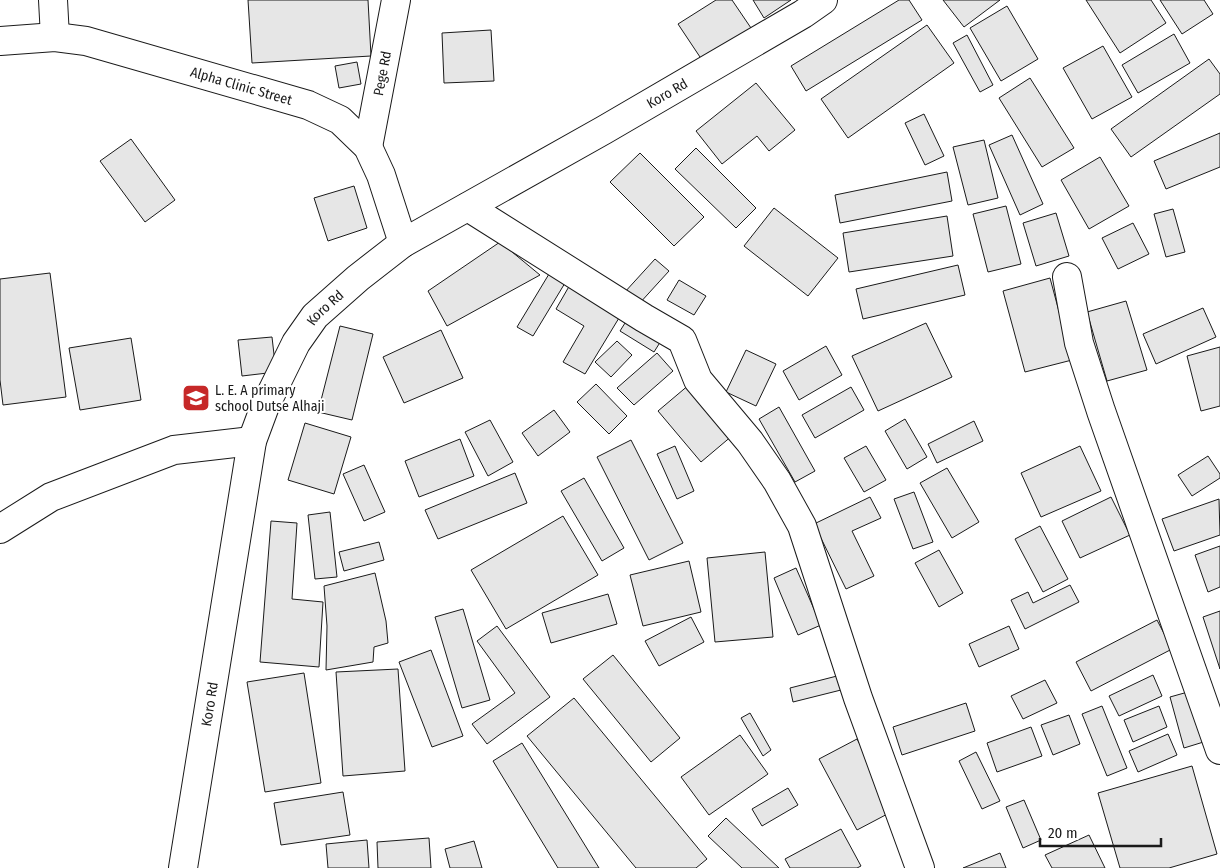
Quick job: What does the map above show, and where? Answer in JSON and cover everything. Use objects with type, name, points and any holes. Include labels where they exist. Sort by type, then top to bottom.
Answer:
[{"type":"street","points":[[53,0],[55,37]]},
{"type":"street","name":"Pege Rd","points":[[368,147],[396,0]]},
{"type":"street","name":"Koro Rd","points":[[183,868],[252,441],[265,406],[296,343],[315,316],[358,278],[403,243],[604,130],[803,14],[823,0]]},
{"type":"street","name":"Alpha Clinic Street","points":[[0,41],[55,37],[86,41],[308,105],[340,120],[368,147],[381,175],[403,243]]},
{"type":"street","points":[[468,207],[682,340],[698,380],[750,442],[777,481],[802,526],[858,698],[920,868]]},
{"type":"street","points":[[1067,277],[1079,342],[1101,411],[1220,750]]},
{"type":"street","points":[[0,528],[51,497],[174,450],[252,441]]},
{"type":"building","points":[[248,0],[368,0],[371,56],[252,63]]},
{"type":"building","points":[[716,0],[732,0],[751,28],[702,60],[678,24]]},
{"type":"building","points":[[753,0],[791,0],[764,18]]},
{"type":"building","points":[[899,0],[909,0],[922,20],[806,91],[791,66]]},
{"type":"building","points":[[943,0],[1000,0],[964,27]]},
{"type":"building","points":[[1086,0],[1151,0],[1166,23],[1120,53]]},
{"type":"building","points":[[1160,0],[1204,0],[1213,14],[1182,34]]},
{"type":"building","points":[[1007,6],[1038,59],[1001,81],[970,28]]},
{"type":"building","points":[[927,25],[954,63],[848,138],[821,99]]},
{"type":"building","points":[[491,30],[494,81],[444,83],[442,33]]},
{"type":"building","points":[[1174,34],[1190,63],[1138,93],[1122,65]]},
{"type":"building","points":[[967,35],[993,85],[980,92],[953,43]]},
{"type":"building","points":[[1103,46],[1132,97],[1092,119],[1063,68]]},
{"type":"building","points":[[1209,59],[1220,74],[1220,94],[1131,157],[1111,129]]},
{"type":"building","points":[[357,62],[361,84],[339,88],[335,66]]},
{"type":"building","points":[[1030,78],[1074,148],[1042,167],[999,98]]},
{"type":"building","points":[[756,83],[795,130],[769,151],[757,136],[722,164],[696,131]]},
{"type":"building","points":[[924,114],[944,156],[925,165],[905,123]]},
{"type":"building","points":[[1220,133],[1220,167],[1166,189],[1154,161]]},
{"type":"building","points":[[1012,135],[1043,204],[1020,215],[989,145]]},
{"type":"building","points":[[131,139],[175,200],[145,222],[100,161]]},
{"type":"building","points":[[984,140],[998,198],[968,205],[953,147]]},
{"type":"building","points":[[696,148],[756,208],[736,228],[675,169]]},
{"type":"building","points":[[640,153],[704,217],[674,246],[610,182]]},
{"type":"building","points":[[1100,157],[1129,206],[1089,229],[1061,180]]},
{"type":"building","points":[[947,172],[952,201],[840,223],[835,195]]},
{"type":"building","points":[[354,186],[367,228],[328,241],[314,198]]},
{"type":"building","points":[[1006,206],[1021,264],[988,272],[973,214]]},
{"type":"building","points":[[774,208],[838,258],[808,296],[744,246]]},
{"type":"building","points":[[1173,209],[1185,252],[1166,257],[1154,214]]},
{"type":"building","points":[[1056,213],[1069,256],[1036,266],[1023,223]]},
{"type":"building","points":[[947,216],[953,256],[849,272],[843,233]]},
{"type":"building","points":[[1133,223],[1149,254],[1118,269],[1102,238]]},
{"type":"building","points":[[500,242],[540,275],[447,326],[428,291]]},
{"type":"building","points":[[655,259],[669,271],[638,305],[624,293]]},
{"type":"building","points":[[958,265],[965,295],[863,319],[856,289]]},
{"type":"building","points":[[50,273],[66,397],[3,405],[0,380],[0,279]]},
{"type":"building","points":[[549,274],[565,283],[533,336],[517,327]]},
{"type":"building","points":[[1050,278],[1072,360],[1025,372],[1003,291]]},
{"type":"building","points":[[679,280],[706,296],[694,315],[667,300]]},
{"type":"building","points":[[571,283],[622,313],[585,374],[563,362],[584,326],[556,309]]},
{"type":"building","points":[[1126,301],[1147,370],[1107,381],[1087,312]]},
{"type":"building","points":[[1203,308],[1216,337],[1156,364],[1143,334]]},
{"type":"building","points":[[630,315],[664,336],[654,352],[620,331]]},
{"type":"building","points":[[926,323],[952,377],[878,411],[852,356]]},
{"type":"building","points":[[340,326],[373,334],[352,420],[318,412]]},
{"type":"building","points":[[441,330],[463,378],[404,403],[383,357]]},
{"type":"building","points":[[272,337],[276,372],[242,376],[238,340]]},
{"type":"building","points":[[131,338],[141,400],[80,410],[69,348]]},
{"type":"building","points":[[617,341],[632,355],[611,377],[595,362]]},
{"type":"building","points":[[826,346],[842,375],[799,400],[783,371]]},
{"type":"building","points":[[1220,347],[1220,406],[1201,411],[1187,356]]},
{"type":"building","points":[[746,350],[776,364],[756,406],[726,392]]},
{"type":"building","points":[[657,353],[673,371],[634,405],[617,388]]},
{"type":"building","points":[[596,384],[627,416],[609,434],[577,402]]},
{"type":"building","points":[[690,384],[733,435],[701,462],[658,411]]},
{"type":"building","points":[[851,387],[864,410],[815,438],[802,415]]},
{"type":"building","points":[[779,407],[815,471],[795,482],[759,419]]},
{"type":"building","points":[[554,410],[570,432],[538,456],[522,433]]},
{"type":"building","points":[[905,419],[927,457],[907,469],[885,431]]},
{"type":"building","points":[[490,420],[513,462],[488,476],[465,432]]},
{"type":"building","points":[[974,421],[983,441],[937,463],[928,444]]},
{"type":"building","points":[[305,423],[351,437],[334,494],[288,480]]},
{"type":"building","points":[[460,439],[474,476],[419,497],[405,461]]},
{"type":"building","points":[[631,440],[683,543],[649,560],[597,457]]},
{"type":"building","points":[[675,446],[694,491],[677,499],[657,454]]},
{"type":"building","points":[[866,446],[886,480],[864,492],[844,458]]},
{"type":"building","points":[[1080,446],[1101,491],[1041,517],[1021,473]]},
{"type":"building","points":[[1208,456],[1220,474],[1220,478],[1192,496],[1178,475]]},
{"type":"building","points":[[364,465],[385,512],[364,521],[343,474]]},
{"type":"building","points":[[947,468],[979,522],[952,538],[920,483]]},
{"type":"building","points":[[515,473],[527,503],[438,539],[425,510]]},
{"type":"building","points":[[584,478],[624,548],[602,561],[561,491]]},
{"type":"building","points":[[914,492],[933,542],[913,549],[894,499]]},
{"type":"building","points":[[870,497],[881,518],[852,531],[874,576],[846,589],[814,524]]},
{"type":"building","points":[[1111,497],[1130,535],[1080,558],[1062,521]]},
{"type":"building","points":[[1219,499],[1220,535],[1174,551],[1162,519]]},
{"type":"building","points":[[330,512],[337,577],[315,579],[308,515]]},
{"type":"building","points":[[563,516],[598,575],[506,629],[471,570]]},
{"type":"building","points":[[271,521],[297,523],[292,599],[323,602],[319,667],[260,662]]},
{"type":"building","points":[[1040,526],[1068,579],[1043,592],[1015,539]]},
{"type":"building","points":[[379,542],[384,560],[344,571],[339,552]]},
{"type":"building","points":[[1220,546],[1220,587],[1208,592],[1195,555]]},
{"type":"building","points":[[939,550],[963,593],[939,607],[915,563]]},
{"type":"building","points":[[765,552],[773,637],[715,642],[707,558]]},
{"type":"building","points":[[689,561],[701,612],[643,626],[630,575]]},
{"type":"building","points":[[796,568],[821,625],[798,635],[774,578]]},
{"type":"building","points":[[375,573],[386,621],[388,643],[374,647],[373,662],[326,670],[327,626],[324,586]]},
{"type":"building","points":[[1070,585],[1079,602],[1025,629],[1011,600],[1028,592],[1033,603]]},
{"type":"building","points":[[608,594],[617,624],[551,643],[542,613]]},
{"type":"building","points":[[463,609],[490,700],[462,708],[435,617]]},
{"type":"building","points":[[1220,611],[1220,669],[1203,617]]},
{"type":"building","points":[[691,617],[704,642],[659,666],[645,641]]},
{"type":"building","points":[[1157,620],[1172,649],[1091,691],[1076,662]]},
{"type":"building","points":[[497,626],[550,697],[487,744],[472,724],[515,693],[477,641]]},
{"type":"building","points":[[1009,626],[1019,649],[979,667],[969,644]]},
{"type":"building","points":[[431,650],[463,736],[432,747],[399,662]]},
{"type":"building","points":[[613,655],[680,738],[651,762],[583,679]]},
{"type":"building","points":[[398,669],[405,771],[343,776],[336,672]]},
{"type":"building","points":[[304,673],[321,783],[265,792],[247,682]]},
{"type":"building","points":[[1153,675],[1162,696],[1119,716],[1109,696]]},
{"type":"building","points":[[837,676],[841,690],[793,702],[790,688]]},
{"type":"building","points":[[1045,680],[1057,703],[1023,719],[1011,696]]},
{"type":"building","points":[[1195,690],[1210,740],[1184,748],[1170,697]]},
{"type":"building","points":[[574,698],[707,859],[696,868],[636,868],[527,736]]},
{"type":"building","points":[[966,703],[975,731],[902,755],[893,727]]},
{"type":"building","points":[[1102,706],[1127,768],[1107,776],[1082,714]]},
{"type":"building","points":[[1159,706],[1167,727],[1133,742],[1124,720]]},
{"type":"building","points":[[750,713],[771,750],[763,756],[741,718]]},
{"type":"building","points":[[1069,715],[1080,744],[1053,755],[1041,725]]},
{"type":"building","points":[[1031,727],[1042,756],[997,772],[987,743]]},
{"type":"building","points":[[1168,734],[1177,755],[1138,772],[1129,751]]},
{"type":"building","points":[[740,735],[768,774],[709,815],[681,777]]},
{"type":"building","points":[[857,739],[895,810],[857,830],[819,759]]},
{"type":"building","points":[[522,743],[599,868],[558,868],[493,761]]},
{"type":"building","points":[[976,752],[1000,801],[982,809],[959,761]]},
{"type":"building","points":[[1192,766],[1217,854],[1169,868],[1120,868],[1098,793]]},
{"type":"building","points":[[788,788],[798,805],[762,826],[752,809]]},
{"type":"building","points":[[343,792],[350,835],[281,845],[274,803]]},
{"type":"building","points":[[1024,800],[1041,840],[1023,848],[1006,807]]},
{"type":"building","points":[[726,818],[779,868],[742,868],[708,836]]},
{"type":"building","points":[[841,829],[861,866],[857,868],[790,868],[785,859]]},
{"type":"building","points":[[1089,835],[1105,868],[1052,868],[1045,855]]},
{"type":"building","points":[[429,838],[431,868],[378,868],[377,842]]},
{"type":"building","points":[[367,840],[369,868],[328,868],[326,844]]},
{"type":"building","points":[[474,841],[482,868],[450,868],[445,849]]},
{"type":"building","points":[[1000,853],[1006,868],[963,868]]},
{"type":"place","name":"L. E. A primary school Dutse Alhaji","points":[[196,398]]}]
